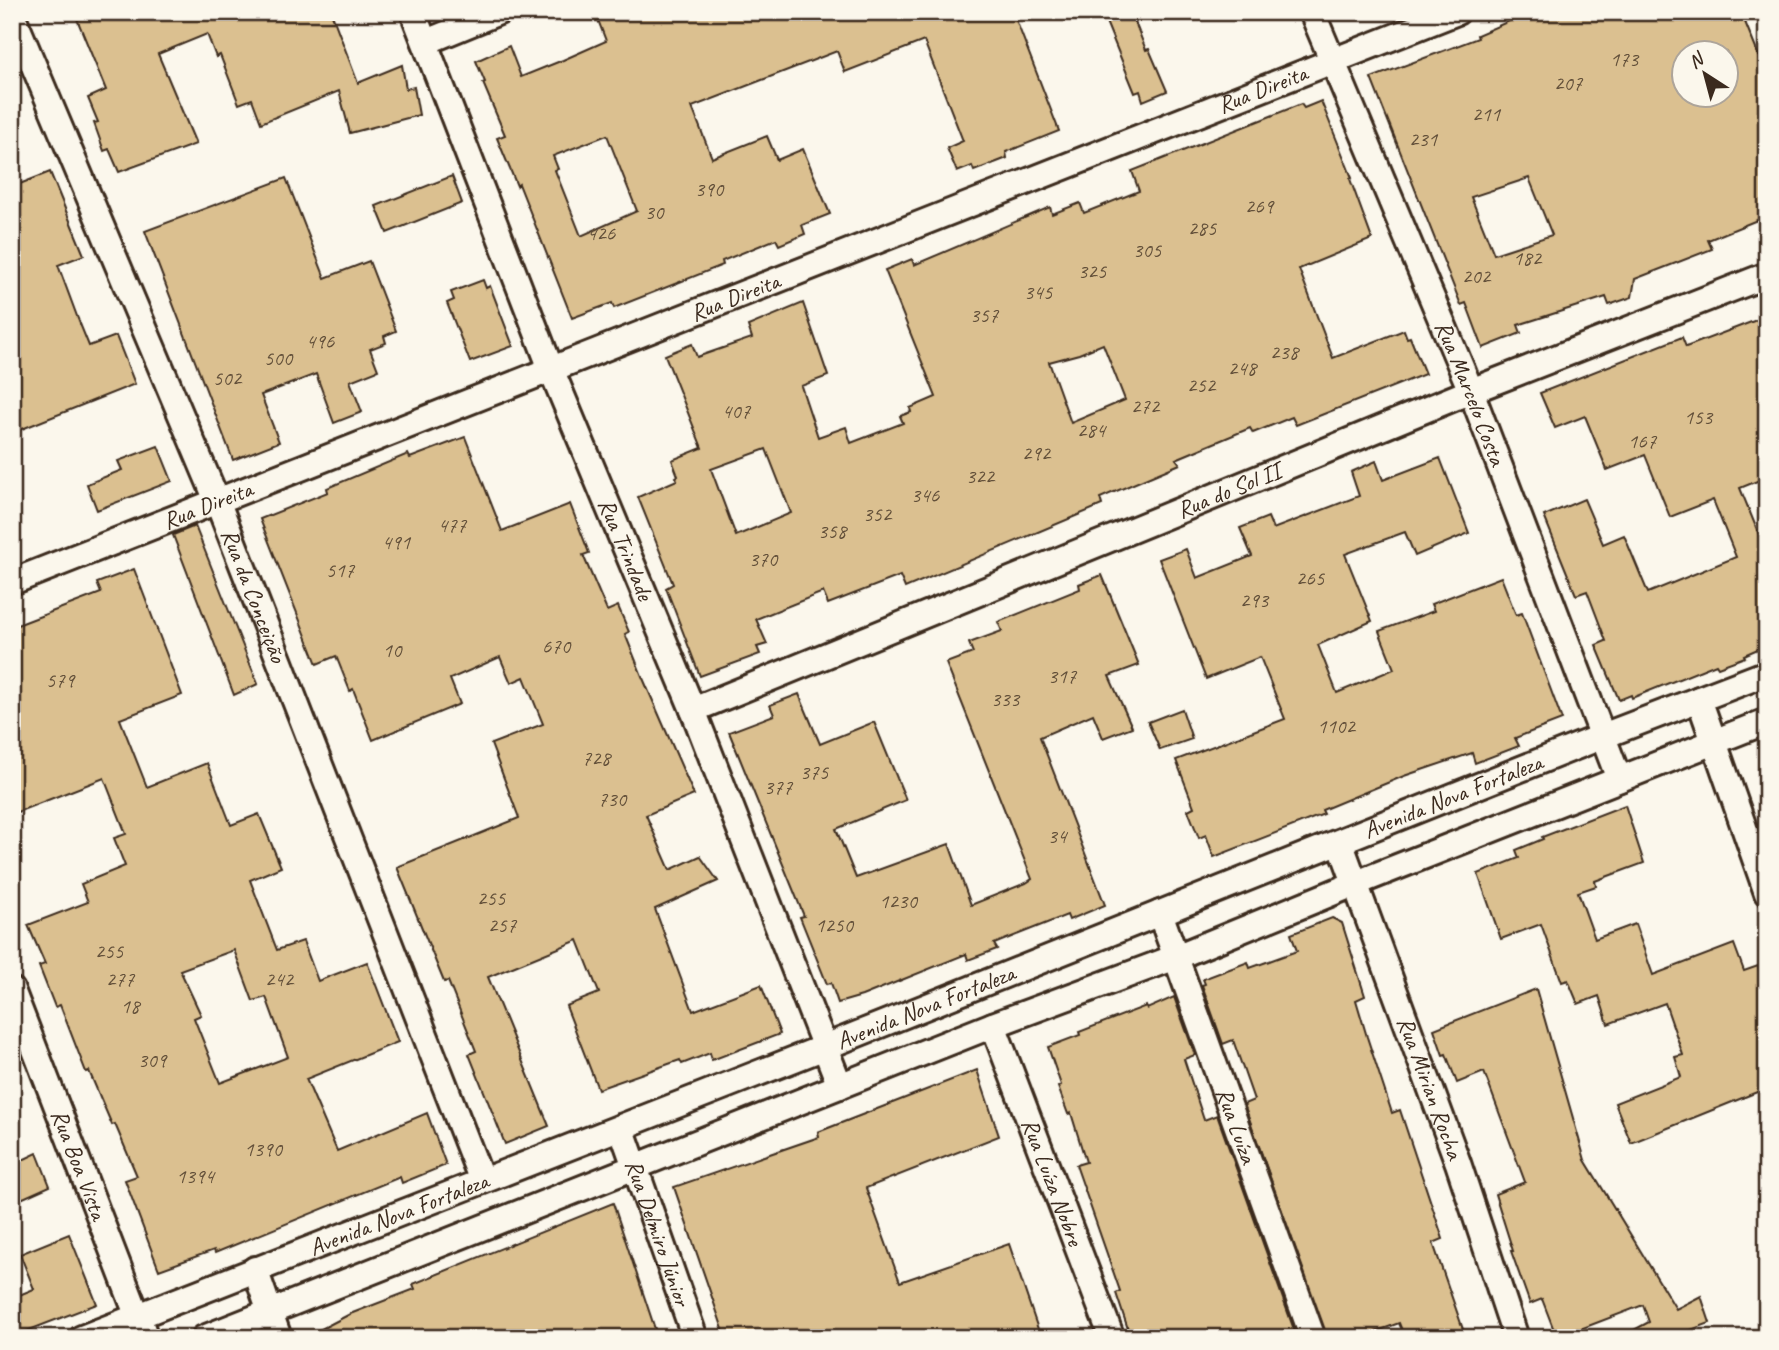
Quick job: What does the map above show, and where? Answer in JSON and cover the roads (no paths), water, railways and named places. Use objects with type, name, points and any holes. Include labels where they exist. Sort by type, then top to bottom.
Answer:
[{"type":"street","name":"Rua Trindade","points":[[413,12],[551,369],[693,709],[840,1086]]},
{"type":"street","points":[[426,42],[499,12]]},
{"type":"street","name":"Rua Marcelo Costa","points":[[1312,12],[1471,391],[1619,779]]},
{"type":"street","name":"Rua Direita","points":[[12,582],[218,503],[1457,12]]},
{"type":"street","name":"Rua da Conceição","points":[[12,14],[218,503],[482,1181]]},
{"type":"street","name":"Rua do Sol II","points":[[693,709],[1471,391],[1767,275]]},
{"type":"street","name":"Avenida Nova Fortaleza","points":[[82,1338],[142,1327],[255,1269],[825,1047],[1767,673]]},
{"type":"street","points":[[1699,699],[1767,893]]},
{"type":"street","name":"Avenida Nova Fortaleza","points":[[204,1338],[993,1026],[1176,957],[1767,721]]},
{"type":"street","name":"Rua Mirian Rocha","points":[[1340,842],[1458,1163],[1513,1337]]},
{"type":"street","name":"Rua Luíza","points":[[1160,913],[1313,1338]]},
{"type":"street","name":"Rua Boa Vista","points":[[12,990],[142,1327]]},
{"type":"street","name":"Rua Luíza Nobre","points":[[993,1026],[1112,1338]]},
{"type":"street","name":"Rua Delmiro Júnior","points":[[621,1127],[695,1338]]},
{"type":"street","points":[[255,1269],[279,1338]]}]
